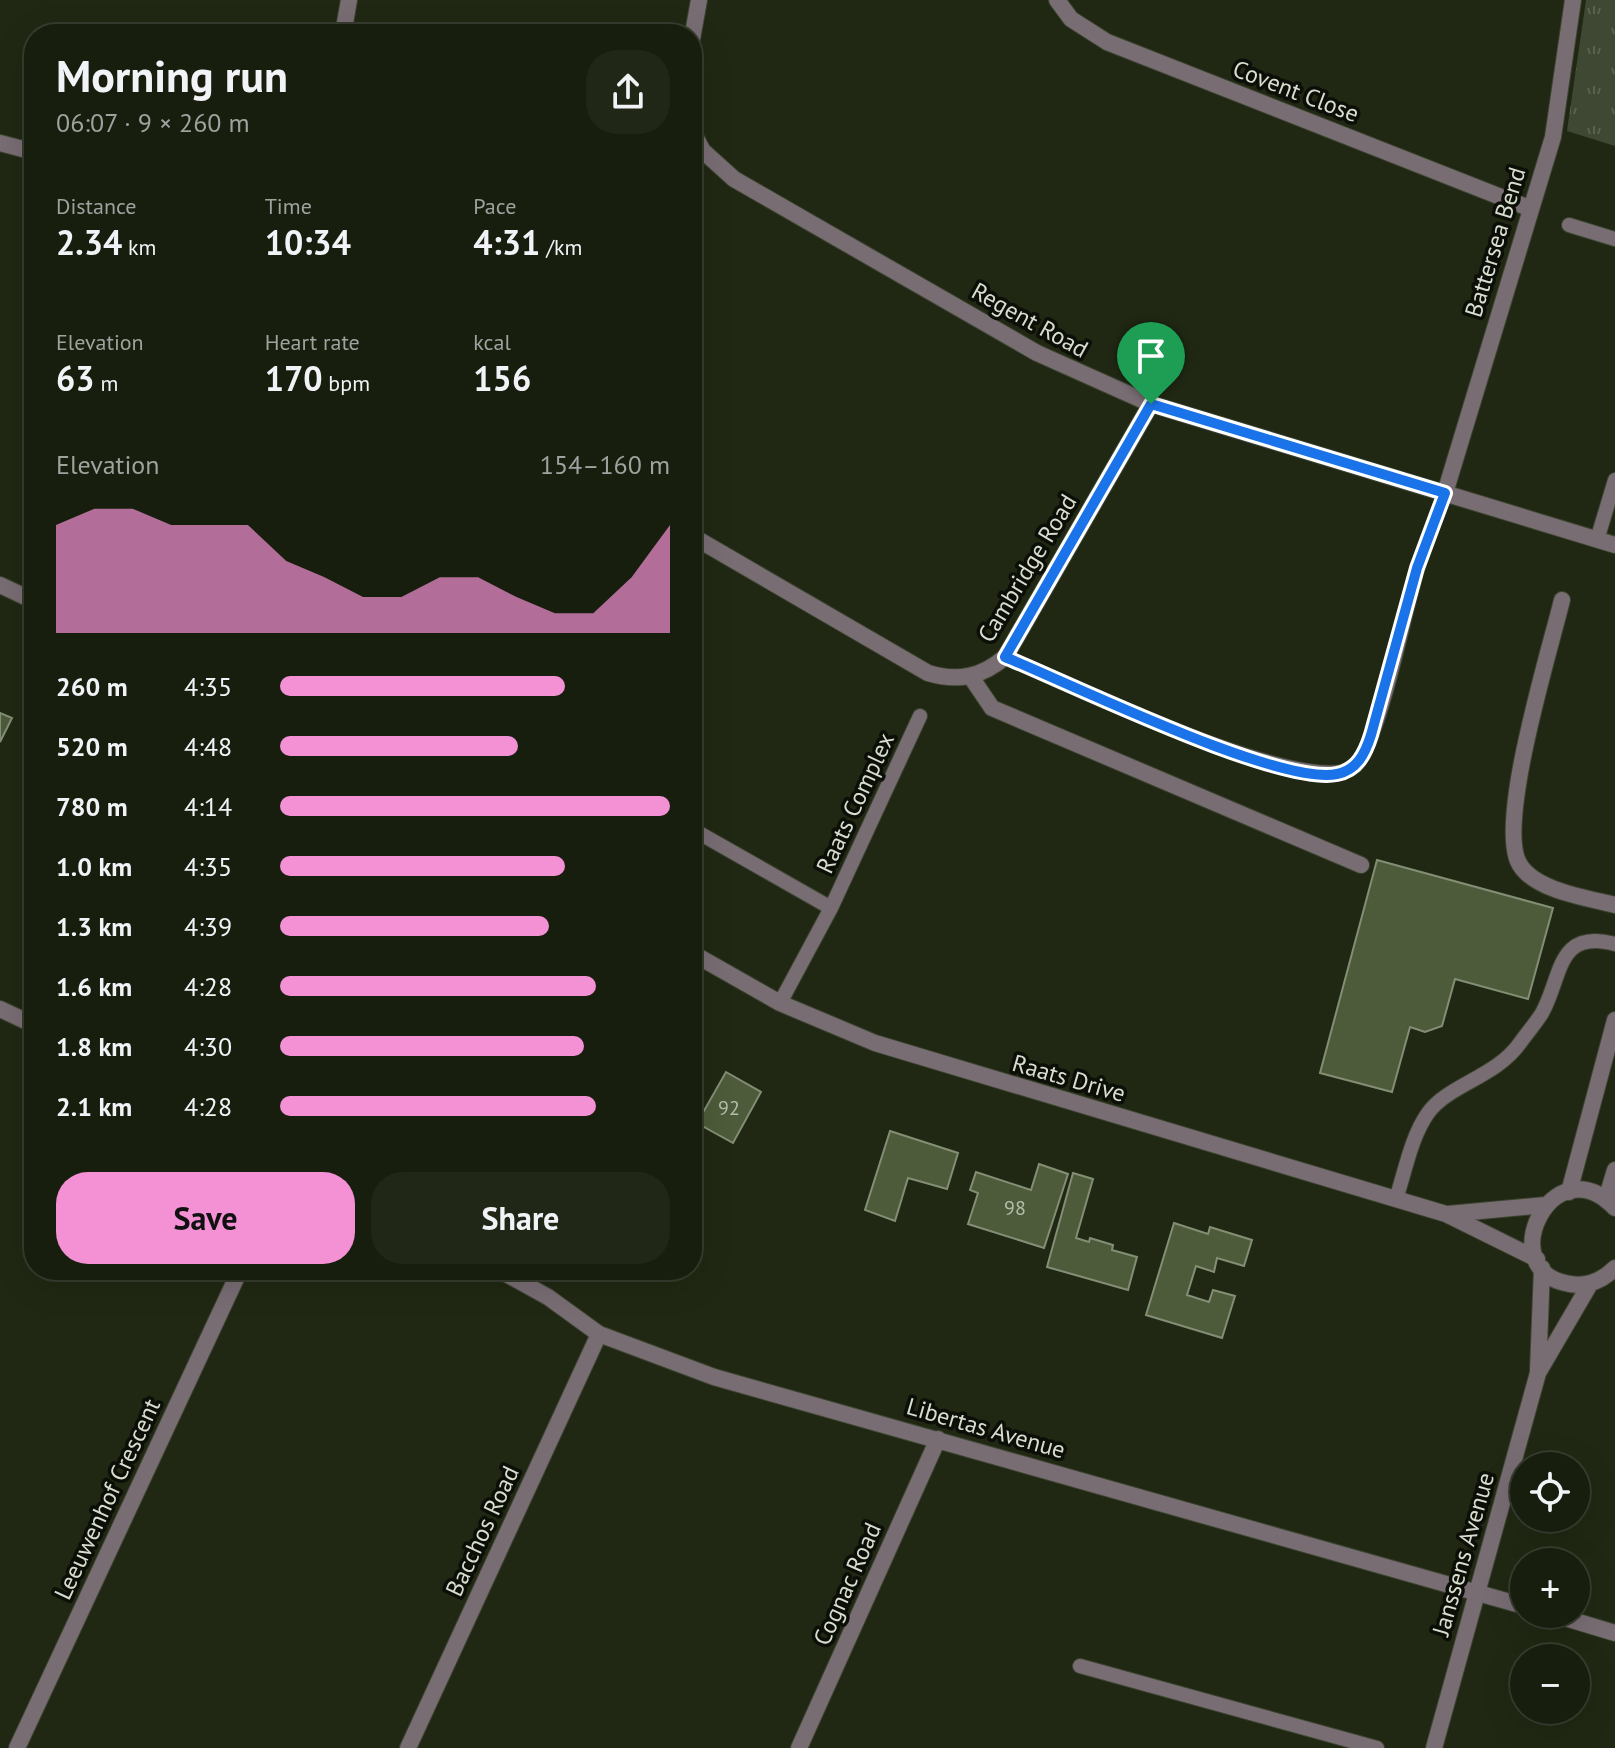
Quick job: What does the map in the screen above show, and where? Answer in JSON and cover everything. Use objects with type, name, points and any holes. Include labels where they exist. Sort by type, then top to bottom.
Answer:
[{"type":"street","points":[[345,24],[349,0]]},
{"type":"street","points":[[695,24],[699,0]]},
{"type":"street","name":"Covent Close","points":[[1057,0],[1071,19],[1107,42],[1529,208]]},
{"type":"street","name":"Battersea Bend","points":[[1445,493],[1553,137],[1573,0]]},
{"type":"street","points":[[0,143],[24,149]]},
{"type":"street","name":"Regent Road","points":[[702,145],[717,167],[752,190],[1037,353],[1151,404],[1615,545]]},
{"type":"street","name":"Cambridge Road","points":[[971,677],[1005,657],[1151,404]]},
{"type":"street","points":[[702,542],[928,673],[956,679],[971,677],[992,708],[1361,865]]},
{"type":"street","points":[[0,585],[24,596]]},
{"type":"street","points":[[1562,600],[1517,790],[1512,823],[1514,849],[1520,866],[1531,877],[1615,905]]},
{"type":"street","name":"Raats Drive","points":[[702,959],[780,1003],[922,1059],[1446,1214],[1539,1263],[1564,1283],[1601,1282]]},
{"type":"street","points":[[0,1009],[24,1020]]},
{"type":"street","points":[[1569,1192],[1615,1020]]},
{"type":"street","points":[[1546,1205],[1569,1192],[1582,1191],[1611,1204],[1615,1170]]},
{"type":"street","name":"Raats Drive","points":[[1446,1214],[1546,1205]]},
{"type":"street","name":"Janssens Avenue","points":[[1434,1748],[1538,1373],[1539,1263],[1533,1230],[1546,1205]]},
{"type":"street","points":[[1601,1282],[1615,1268]]},
{"type":"street","name":"Leeuwenhof Crescent","points":[[17,1748],[235,1280]]},
{"type":"street","name":"Libertas Avenue","points":[[517,1280],[548,1297],[599,1334],[714,1377],[1510,1602]]},
{"type":"street","name":"Janssens Avenue","points":[[1538,1373],[1601,1282]]},
{"type":"street","name":"Bacchos Road","points":[[408,1748],[599,1334]]},
{"type":"street","name":"Cognac Road","points":[[799,1748],[938,1439]]},
{"type":"street","points":[[1590,1625],[1615,1633]]},
{"type":"lane","points":[[1569,225],[1615,239]]},
{"type":"lane","points":[[1597,540],[1615,480]]},
{"type":"lane","points":[[1005,657],[1249,759],[1311,774],[1334,775],[1347,771],[1356,766],[1371,735],[1417,568],[1445,493]]},
{"type":"lane","name":"Raats Complex","points":[[780,1003],[831,908],[920,716]]},
{"type":"lane","name":"Raats Complex","points":[[702,835],[831,908]]},
{"type":"lane","points":[[1396,1199],[1419,1128],[1429,1111],[1497,1067],[1516,1048],[1542,1012],[1569,951],[1587,941],[1615,944]]},
{"type":"lane","points":[[1080,1666],[1377,1748]]},
{"type":"green space","points":[[1586,0],[1615,0],[1615,146],[1567,131]]},
{"type":"building","points":[[0,713],[12,718],[0,742]]},
{"type":"building","points":[[1377,860],[1553,908],[1528,999],[1455,979],[1442,1026],[1425,1032],[1410,1027],[1392,1092],[1320,1073]]},
{"type":"building","points":[[726,1072],[761,1092],[733,1143],[702,1126],[702,1114]]},
{"type":"building","points":[[890,1131],[958,1153],[947,1189],[908,1178],[895,1221],[865,1210]]},
{"type":"building","points":[[1039,1164],[1068,1174],[1044,1248],[968,1224],[978,1193],[970,1190],[976,1172],[1031,1190]]},
{"type":"building","points":[[1073,1173],[1093,1179],[1076,1238],[1089,1242],[1090,1238],[1113,1245],[1112,1250],[1137,1257],[1128,1290],[1047,1267]]},
{"type":"building","points":[[1174,1223],[1208,1234],[1210,1227],[1252,1240],[1244,1266],[1217,1258],[1214,1272],[1196,1266],[1187,1295],[1209,1302],[1213,1290],[1235,1296],[1222,1338],[1146,1315]]},
{"type":"route","points":[[1151,404],[1445,493],[1417,568],[1366,751],[1352,769],[1334,775],[1311,774],[1249,759],[1005,657],[1151,404]]}]
